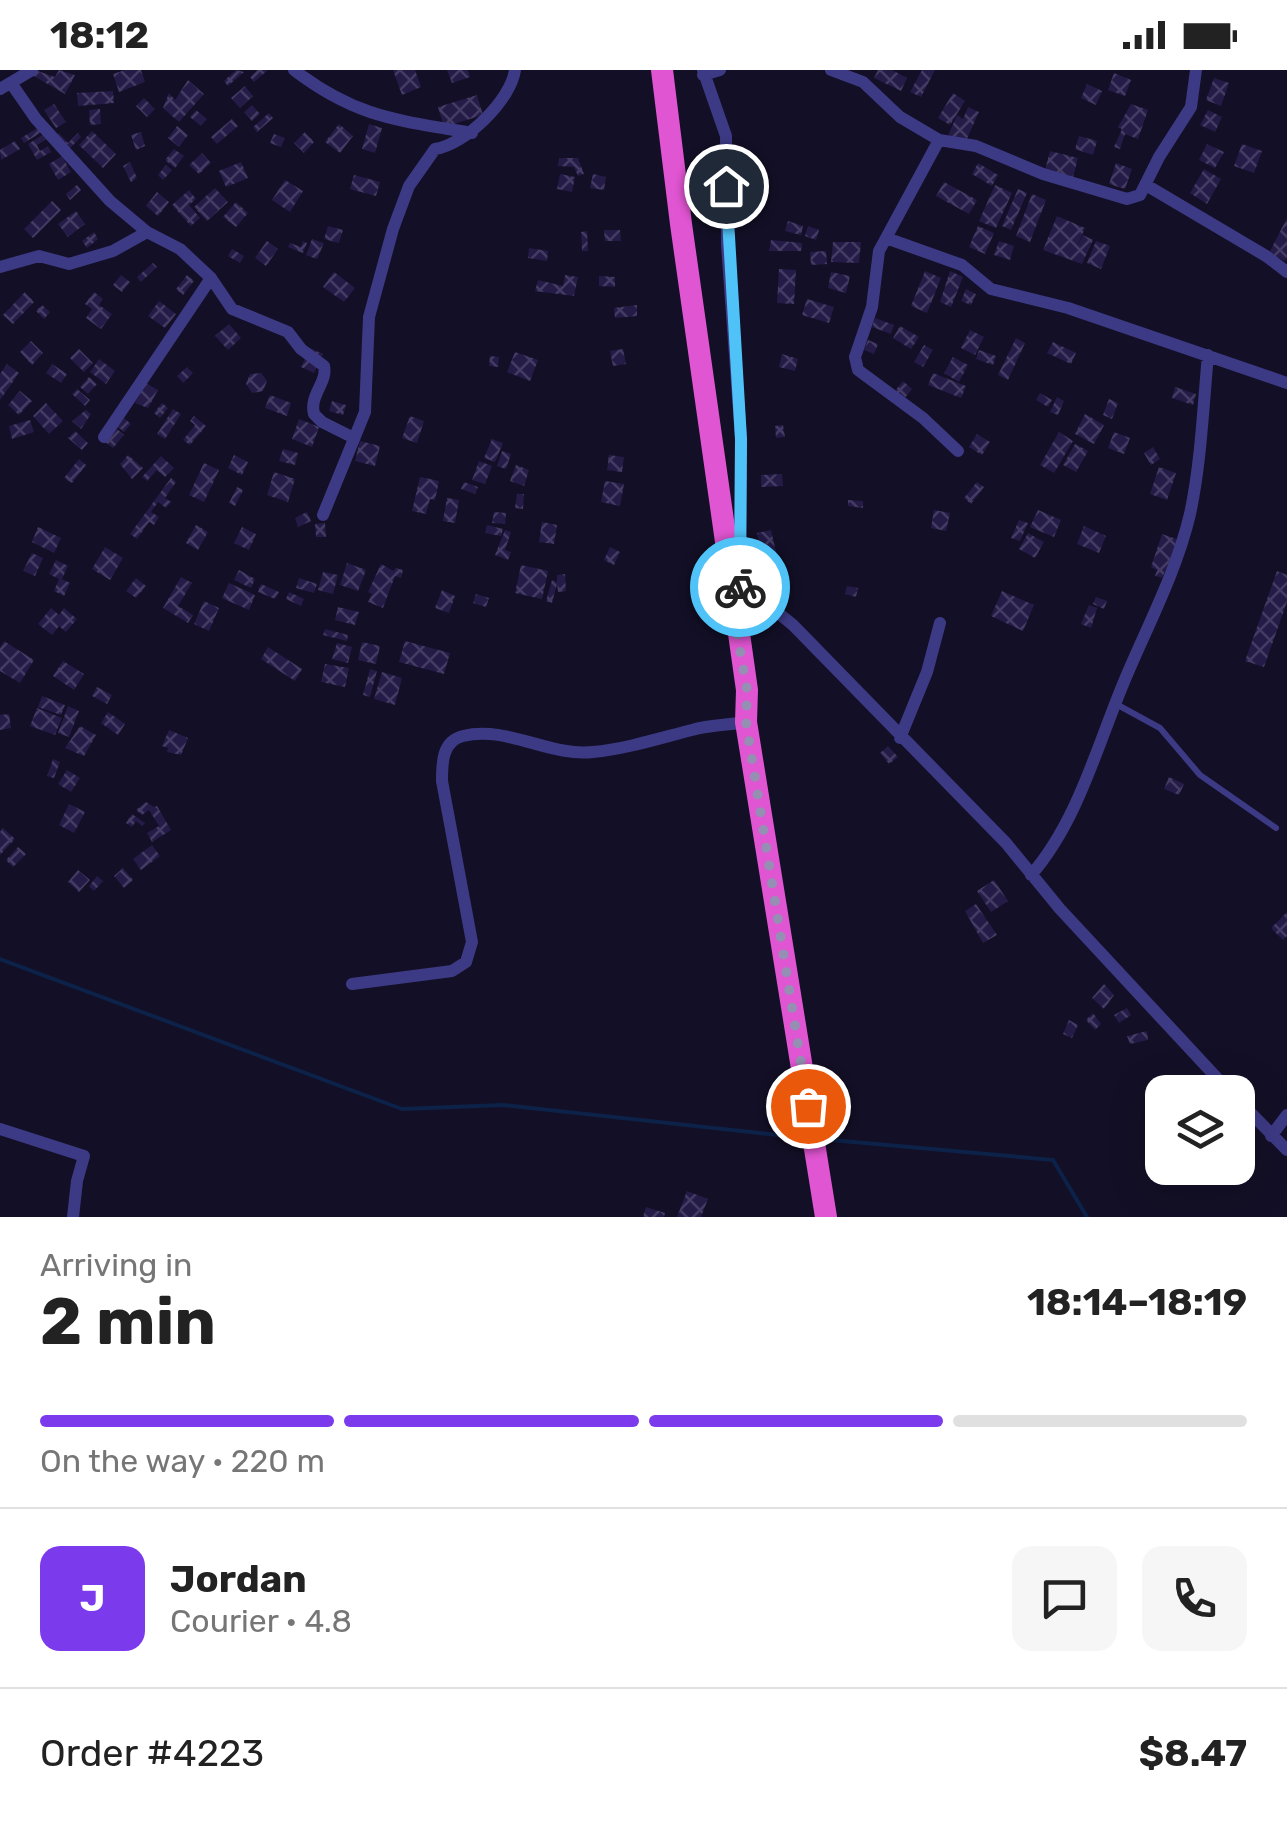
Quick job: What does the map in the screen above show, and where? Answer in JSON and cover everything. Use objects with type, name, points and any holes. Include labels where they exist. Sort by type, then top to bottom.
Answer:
[{"type":"highway","points":[[662,70],[736,603],[747,690],[746,722],[826,1217]]},
{"type":"street","points":[[32,70],[6,86],[110,202],[147,232],[180,248],[211,278],[232,309],[288,332],[301,349],[325,367],[326,373],[313,397],[314,414],[354,438]]},
{"type":"street","points":[[294,70],[333,98],[376,116],[472,133]]},
{"type":"street","points":[[323,515],[364,412],[369,317],[409,186],[435,150],[448,148],[472,133],[513,81],[514,70]]},
{"type":"street","points":[[720,70],[703,72],[726,136],[727,245],[741,439],[736,603],[766,604],[781,614],[1006,844],[1214,1075]]},
{"type":"street","points":[[831,70],[863,82],[900,117],[940,140],[976,146],[1043,174],[1120,198],[1134,198],[1146,186],[1159,157],[1191,107],[1196,70]]},
{"type":"street","points":[[940,140],[875,262],[872,307],[854,365],[923,418],[958,451]]},
{"type":"street","points":[[1146,186],[1287,272]]},
{"type":"street","points":[[0,267],[38,256],[69,264],[113,251],[147,232]]},
{"type":"street","points":[[886,238],[962,265],[991,289],[1068,308],[1287,384]]},
{"type":"street","points":[[104,436],[211,278]]},
{"type":"street","points":[[1031,876],[1052,852],[1158,606],[1189,517],[1208,356]]},
{"type":"street","points":[[900,738],[927,672],[940,623]]},
{"type":"street","points":[[352,984],[452,971],[466,962],[472,942],[442,780],[442,758],[452,740],[486,736],[592,753],[696,728],[746,722]]},
{"type":"street","points":[[1271,1136],[1287,1115]]},
{"type":"street","points":[[1255,1119],[1287,1150]]},
{"type":"street","points":[[0,1130],[84,1156],[73,1217]]},
{"type":"lane","points":[[1115,704],[1160,728],[1200,775],[1276,828]]},
{"type":"building","points":[[35,70],[55,77],[59,70],[75,75],[65,94],[32,75]]},
{"type":"building","points":[[141,70],[145,82],[119,92],[113,74]]},
{"type":"building","points":[[236,70],[244,72],[228,86],[224,81]]},
{"type":"building","points":[[257,70],[268,70],[254,82],[250,77]]},
{"type":"building","points":[[393,70],[415,70],[421,87],[402,95]]},
{"type":"building","points":[[447,70],[468,70],[470,77],[452,83]]},
{"type":"building","points":[[878,70],[892,70],[907,78],[901,91],[874,78]]},
{"type":"building","points":[[922,70],[935,70],[921,97],[910,92]]},
{"type":"building","points":[[1114,73],[1131,80],[1125,96],[1108,90]]},
{"type":"building","points":[[1214,78],[1229,83],[1221,106],[1206,100]]},
{"type":"building","points":[[188,80],[204,94],[179,122],[163,108],[169,93],[175,100]]},
{"type":"building","points":[[1087,84],[1102,91],[1096,105],[1081,98]]},
{"type":"building","points":[[245,86],[253,96],[240,108],[231,98]]},
{"type":"building","points":[[113,91],[114,103],[78,106],[77,93]]},
{"type":"building","points":[[953,93],[965,101],[950,125],[938,118]]},
{"type":"building","points":[[477,95],[483,115],[444,127],[438,107]]},
{"type":"building","points":[[144,98],[155,109],[147,117],[136,106]]},
{"type":"building","points":[[54,104],[66,122],[56,128],[44,110]]},
{"type":"building","points":[[1131,104],[1148,110],[1138,139],[1125,134],[1120,149],[1114,147],[1122,129],[1118,127]]},
{"type":"building","points":[[252,105],[260,114],[252,121],[244,112]]},
{"type":"building","points":[[968,107],[979,112],[965,143],[947,138],[957,115],[963,119]]},
{"type":"building","points":[[100,109],[101,124],[90,125],[89,110]]},
{"type":"building","points":[[196,110],[207,119],[201,126],[190,117]]},
{"type":"building","points":[[1208,110],[1222,117],[1215,132],[1200,125]]},
{"type":"building","points":[[269,113],[273,118],[257,132],[253,127]]},
{"type":"building","points":[[232,119],[238,126],[217,144],[211,137]]},
{"type":"building","points":[[339,124],[353,136],[340,153],[325,142]]},
{"type":"building","points":[[369,124],[382,128],[375,153],[362,149]]},
{"type":"building","points":[[177,126],[188,135],[179,147],[168,138]]},
{"type":"building","points":[[39,127],[42,132],[24,143],[21,138]]},
{"type":"building","points":[[92,131],[116,154],[103,168],[79,145]]},
{"type":"building","points":[[141,132],[145,146],[136,150],[131,135]]},
{"type":"building","points":[[305,132],[314,142],[304,153],[294,143]]},
{"type":"building","points":[[59,133],[68,143],[78,133],[81,137],[68,150],[56,137]]},
{"type":"building","points":[[44,134],[47,139],[37,145],[40,151],[48,146],[51,152],[37,160],[28,144]]},
{"type":"building","points":[[274,134],[285,138],[281,147],[270,143]]},
{"type":"building","points":[[1079,136],[1097,141],[1093,155],[1075,149]]},
{"type":"building","points":[[15,141],[20,149],[1,160],[0,150]]},
{"type":"building","points":[[1207,144],[1224,152],[1215,168],[1199,160]]},
{"type":"building","points":[[1242,144],[1262,151],[1254,173],[1234,166]]},
{"type":"building","points":[[174,149],[184,156],[175,168],[165,160]]},
{"type":"building","points":[[1050,151],[1078,158],[1072,181],[1044,174]]},
{"type":"building","points":[[202,153],[211,163],[199,174],[189,165]]},
{"type":"building","points":[[738,153],[748,153],[749,184],[739,184]]},
{"type":"building","points":[[62,156],[71,172],[58,180],[49,164]]},
{"type":"building","points":[[559,158],[578,158],[584,174],[578,176],[574,167],[558,166]]},
{"type":"building","points":[[130,162],[137,178],[131,182],[123,166]]},
{"type":"building","points":[[241,162],[248,178],[226,187],[219,171]]},
{"type":"building","points":[[978,163],[998,175],[992,186],[972,174]]},
{"type":"building","points":[[1116,163],[1132,169],[1125,189],[1109,184]]},
{"type":"building","points":[[166,165],[172,170],[163,180],[158,175]]},
{"type":"building","points":[[1204,169],[1221,179],[1207,204],[1190,193]]},
{"type":"building","points":[[560,174],[575,177],[572,192],[557,189]]},
{"type":"building","points":[[593,174],[606,177],[604,190],[590,188]]},
{"type":"building","points":[[354,175],[380,182],[376,196],[350,189]]},
{"type":"building","points":[[285,180],[303,191],[290,212],[272,200]]},
{"type":"building","points":[[944,182],[977,200],[969,214],[936,196]]},
{"type":"building","points":[[77,185],[81,190],[70,200],[66,194]]},
{"type":"building","points":[[995,185],[1012,193],[996,228],[979,221]]},
{"type":"building","points":[[215,188],[228,202],[207,221],[194,207]]},
{"type":"building","points":[[761,188],[763,205],[752,206],[753,212],[740,214],[738,190]]},
{"type":"building","points":[[1018,189],[1027,193],[1011,230],[1002,226]]},
{"type":"building","points":[[189,190],[196,199],[189,205],[200,218],[191,226],[172,205]]},
{"type":"building","points":[[157,192],[169,202],[158,216],[146,206]]},
{"type":"building","points":[[1032,194],[1046,200],[1030,242],[1016,236]]},
{"type":"building","points":[[52,201],[61,210],[33,238],[24,229]]},
{"type":"building","points":[[236,202],[248,213],[236,227],[223,217]]},
{"type":"building","points":[[76,211],[85,224],[68,237],[58,224]]},
{"type":"building","points":[[1057,216],[1085,228],[1077,247],[1083,235],[1093,240],[1082,264],[1043,250]]},
{"type":"building","points":[[1287,218],[1287,257],[1285,261],[1269,253]]},
{"type":"building","points":[[788,221],[803,226],[801,235],[785,231]]},
{"type":"building","points":[[328,226],[343,230],[339,243],[324,239]]},
{"type":"building","points":[[808,226],[819,230],[816,240],[805,236]]},
{"type":"building","points":[[978,226],[994,233],[985,254],[969,247]]},
{"type":"building","points":[[604,230],[620,230],[621,241],[605,241]]},
{"type":"building","points":[[587,231],[588,251],[582,251],[581,232]]},
{"type":"building","points":[[94,232],[98,239],[87,248],[82,241]]},
{"type":"building","points":[[312,239],[324,243],[317,259],[306,255]]},
{"type":"building","points":[[771,240],[802,243],[801,251],[769,251]]},
{"type":"building","points":[[267,241],[278,249],[266,266],[255,258]]},
{"type":"building","points":[[303,241],[307,243],[303,253],[288,247],[290,243],[301,247]]},
{"type":"building","points":[[999,241],[1014,246],[1010,260],[994,255]]},
{"type":"building","points":[[1096,241],[1110,246],[1101,269],[1087,263]]},
{"type":"building","points":[[833,242],[861,242],[859,263],[831,262]]},
{"type":"building","points":[[529,248],[548,251],[547,261],[528,258]]},
{"type":"building","points":[[232,249],[244,256],[240,263],[228,256]]},
{"type":"building","points":[[826,251],[827,264],[811,265],[810,252]]},
{"type":"building","points":[[153,263],[157,267],[141,282],[137,277]]},
{"type":"building","points":[[779,269],[796,270],[794,304],[777,303]]},
{"type":"building","points":[[925,271],[941,278],[927,313],[911,306]]},
{"type":"building","points":[[950,271],[963,277],[951,307],[940,302]]},
{"type":"building","points":[[334,272],[355,288],[344,302],[323,287]]},
{"type":"building","points":[[831,272],[850,276],[846,293],[828,288]]},
{"type":"building","points":[[121,275],[130,282],[122,292],[113,285]]},
{"type":"building","points":[[187,275],[194,281],[183,295],[176,289]]},
{"type":"building","points":[[565,275],[578,277],[574,296],[535,291],[538,280],[563,286]]},
{"type":"building","points":[[599,276],[615,277],[615,287],[599,286]]},
{"type":"building","points":[[966,289],[976,294],[971,305],[961,301]]},
{"type":"building","points":[[25,292],[34,302],[13,324],[3,315]]},
{"type":"building","points":[[94,292],[103,299],[99,305],[112,314],[101,329],[86,318],[92,309],[85,304]]},
{"type":"building","points":[[807,299],[834,307],[829,323],[802,315]]},
{"type":"building","points":[[159,301],[176,314],[165,328],[148,316]]},
{"type":"building","points":[[42,305],[50,312],[44,319],[36,311]]},
{"type":"building","points":[[637,305],[637,316],[615,318],[614,308]]},
{"type":"building","points":[[875,318],[894,325],[891,334],[872,327]]},
{"type":"building","points":[[229,324],[241,338],[228,350],[215,336]]},
{"type":"building","points":[[900,326],[919,337],[911,349],[893,338]]},
{"type":"building","points":[[970,330],[984,337],[975,355],[961,348]]},
{"type":"building","points":[[1016,338],[1025,343],[1008,380],[998,375]]},
{"type":"building","points":[[868,340],[878,344],[874,354],[864,350]]},
{"type":"building","points":[[31,341],[43,353],[32,365],[20,352]]},
{"type":"building","points":[[1053,342],[1076,353],[1071,364],[1047,353]]},
{"type":"building","points":[[924,345],[933,350],[923,367],[914,362]]},
{"type":"building","points":[[310,348],[323,354],[314,373],[301,367]]},
{"type":"building","points":[[79,349],[93,363],[84,372],[70,358]]},
{"type":"building","points":[[623,349],[626,364],[613,366],[610,351]]},
{"type":"building","points":[[979,350],[996,356],[993,365],[976,359]]},
{"type":"building","points":[[515,352],[538,360],[530,381],[507,372]]},
{"type":"building","points":[[782,354],[798,359],[795,371],[779,367]]},
{"type":"building","points":[[490,356],[499,357],[498,367],[489,366]]},
{"type":"building","points":[[953,357],[968,365],[959,382],[944,373]]},
{"type":"building","points":[[99,359],[115,371],[106,384],[90,372]]},
{"type":"building","points":[[7,364],[19,373],[0,400],[0,374]]},
{"type":"building","points":[[52,364],[67,374],[61,383],[46,373]]},
{"type":"building","points":[[187,367],[193,373],[183,383],[177,376]]},
{"type":"building","points":[[261,373],[267,381],[263,391],[252,393],[246,384],[250,374]]},
{"type":"building","points":[[933,373],[966,386],[961,398],[928,385]]},
{"type":"building","points":[[89,377],[97,384],[88,394],[80,387]]},
{"type":"building","points":[[903,381],[912,389],[900,404],[891,396]]},
{"type":"building","points":[[146,383],[158,390],[148,408],[135,403]]},
{"type":"building","points":[[1175,387],[1196,394],[1193,405],[1172,398]]},
{"type":"building","points":[[77,389],[90,400],[85,406],[72,394]]},
{"type":"building","points":[[20,391],[32,401],[19,415],[8,405]]},
{"type":"building","points":[[1040,393],[1052,400],[1048,407],[1036,400]]},
{"type":"building","points":[[270,395],[291,403],[287,416],[265,408]]},
{"type":"building","points":[[1057,397],[1064,401],[1058,415],[1050,412]]},
{"type":"building","points":[[1109,399],[1118,403],[1112,419],[1103,415]]},
{"type":"building","points":[[332,401],[346,405],[343,415],[329,411]]},
{"type":"building","points":[[46,403],[63,421],[49,434],[33,416]]},
{"type":"building","points":[[162,403],[168,408],[160,418],[154,413]]},
{"type":"building","points":[[173,409],[181,414],[165,439],[157,434]]},
{"type":"building","points":[[86,410],[91,414],[81,429],[72,421]]},
{"type":"building","points":[[1085,414],[1104,425],[1094,444],[1075,434]]},
{"type":"building","points":[[194,416],[206,426],[190,445],[183,440],[195,425],[190,421]]},
{"type":"building","points":[[410,416],[424,421],[417,443],[402,438]]},
{"type":"building","points":[[124,418],[131,424],[124,432],[117,426]]},
{"type":"building","points":[[299,419],[319,427],[312,447],[292,439]]},
{"type":"building","points":[[30,420],[34,432],[12,439],[9,426]]},
{"type":"building","points":[[783,425],[785,437],[776,438],[775,426]]},
{"type":"building","points":[[117,429],[124,435],[113,448],[105,442]]},
{"type":"building","points":[[75,431],[88,443],[82,450],[68,438]]},
{"type":"building","points":[[1059,432],[1073,441],[1054,473],[1040,465]]},
{"type":"building","points":[[1114,432],[1130,438],[1124,454],[1108,448]]},
{"type":"building","points":[[977,434],[990,442],[982,455],[969,447]]},
{"type":"building","points":[[492,439],[503,443],[495,462],[484,458]]},
{"type":"building","points":[[360,441],[380,446],[375,466],[355,461]]},
{"type":"building","points":[[1075,444],[1088,451],[1076,472],[1063,465]]},
{"type":"building","points":[[1153,447],[1160,459],[1151,465],[1144,453]]},
{"type":"building","points":[[283,449],[298,453],[295,465],[279,461]]},
{"type":"building","points":[[502,451],[511,454],[506,469],[497,466]]},
{"type":"building","points":[[128,455],[143,468],[132,479],[120,464]]},
{"type":"building","points":[[234,455],[248,462],[242,475],[228,468]]},
{"type":"building","points":[[609,455],[624,457],[622,472],[607,470]]},
{"type":"building","points":[[161,456],[174,468],[165,477],[157,470],[147,481],[142,477]]},
{"type":"building","points":[[79,459],[86,465],[72,483],[64,478]]},
{"type":"building","points":[[479,461],[492,466],[485,484],[472,480]]},
{"type":"building","points":[[204,463],[219,470],[204,502],[189,495]]},
{"type":"building","points":[[516,465],[529,470],[524,486],[510,481]]},
{"type":"building","points":[[1159,467],[1176,473],[1167,500],[1150,494]]},
{"type":"building","points":[[274,472],[295,479],[288,502],[267,495]]},
{"type":"building","points":[[782,474],[783,486],[761,487],[761,475]]},
{"type":"building","points":[[420,477],[439,481],[435,500],[430,499],[426,514],[412,511]]},
{"type":"building","points":[[171,478],[176,482],[165,498],[171,502],[166,508],[158,502],[151,512],[159,517],[154,525],[149,522],[137,539],[130,534]]},
{"type":"building","points":[[605,481],[624,484],[620,506],[601,502]]},
{"type":"building","points":[[464,482],[478,487],[475,494],[461,489]]},
{"type":"building","points":[[977,482],[984,487],[971,504],[964,498]]},
{"type":"building","points":[[237,487],[243,490],[235,506],[229,503]]},
{"type":"building","points":[[517,494],[524,494],[523,509],[515,508]]},
{"type":"building","points":[[447,498],[459,500],[455,523],[443,521]]},
{"type":"building","points":[[848,500],[863,501],[863,508],[848,506]]},
{"type":"building","points":[[934,510],[950,513],[946,531],[931,528]]},
{"type":"building","points":[[1038,510],[1061,520],[1054,537],[1030,527]]},
{"type":"building","points":[[307,512],[311,521],[298,527],[295,518]]},
{"type":"building","points":[[494,512],[506,513],[505,524],[492,523]]},
{"type":"building","points":[[1019,520],[1028,523],[1020,541],[1011,538]]},
{"type":"building","points":[[542,522],[557,525],[554,544],[539,542]]},
{"type":"building","points":[[325,523],[326,537],[316,537],[315,524]]},
{"type":"building","points":[[196,525],[208,532],[198,550],[186,543]]},
{"type":"building","points":[[487,525],[503,529],[501,536],[485,533]]},
{"type":"building","points":[[1084,526],[1106,536],[1099,553],[1077,544]]},
{"type":"building","points":[[38,527],[61,538],[54,553],[32,542]]},
{"type":"building","points":[[242,527],[256,534],[249,550],[234,543]]},
{"type":"building","points":[[505,530],[511,532],[505,550],[511,552],[508,560],[495,555]]},
{"type":"building","points":[[771,530],[777,556],[763,559],[757,533]]},
{"type":"building","points":[[1028,533],[1044,542],[1035,558],[1019,549]]},
{"type":"building","points":[[1162,534],[1179,540],[1162,578],[1155,576],[1157,570],[1151,567]]},
{"type":"building","points":[[105,547],[123,558],[110,580],[92,569]]},
{"type":"building","points":[[610,547],[620,552],[614,565],[604,560]]},
{"type":"building","points":[[32,553],[43,558],[35,576],[23,571]]},
{"type":"building","points":[[56,560],[68,566],[62,579],[70,583],[64,596],[54,591],[59,579],[49,574]]},
{"type":"building","points":[[347,563],[366,570],[358,591],[340,585]]},
{"type":"building","points":[[381,564],[394,571],[403,570],[401,578],[395,576],[383,608],[368,602],[372,594],[368,592]]},
{"type":"building","points":[[521,565],[548,571],[542,599],[515,593]]},
{"type":"building","points":[[239,570],[255,579],[251,588],[234,580]]},
{"type":"building","points":[[1277,571],[1287,575],[1287,602],[1264,667],[1245,661]]},
{"type":"building","points":[[323,572],[338,575],[333,594],[318,590]]},
{"type":"building","points":[[565,574],[566,591],[558,592],[557,584],[552,603],[546,601],[552,580],[557,582],[557,575]]},
{"type":"building","points":[[181,577],[192,583],[178,606],[193,615],[188,623],[163,608]]},
{"type":"building","points":[[136,578],[146,586],[136,598],[126,591]]},
{"type":"building","points":[[299,578],[317,584],[314,593],[296,588]]},
{"type":"building","points":[[229,583],[255,595],[249,610],[222,598]]},
{"type":"building","points":[[261,584],[279,592],[275,599],[258,592]]},
{"type":"building","points":[[847,586],[858,588],[856,597],[845,594]]},
{"type":"building","points":[[442,590],[455,596],[449,613],[435,608]]},
{"type":"building","points":[[1002,591],[1034,605],[1023,631],[991,616]]},
{"type":"building","points":[[289,592],[304,599],[301,606],[286,599]]},
{"type":"building","points":[[476,594],[489,598],[486,607],[473,603]]},
{"type":"building","points":[[1096,597],[1107,601],[1104,609],[1093,604]]},
{"type":"building","points":[[204,601],[219,608],[209,631],[194,624]]},
{"type":"building","points":[[1089,605],[1097,608],[1091,628],[1081,624]]},
{"type":"building","points":[[338,607],[359,612],[355,625],[335,620]]},
{"type":"building","points":[[51,608],[59,615],[64,608],[77,619],[66,632],[59,626],[52,635],[38,624]]},
{"type":"building","points":[[325,629],[348,635],[347,641],[323,635]]},
{"type":"building","points":[[4,641],[34,660],[20,683],[0,671],[0,648]]},
{"type":"building","points":[[405,641],[450,653],[444,674],[399,662]]},
{"type":"building","points":[[362,642],[380,646],[376,664],[358,660]]},
{"type":"building","points":[[337,643],[352,647],[348,663],[332,659]]},
{"type":"building","points":[[268,647],[302,669],[295,681],[261,659]]},
{"type":"building","points":[[63,661],[84,674],[74,690],[53,676]]},
{"type":"building","points":[[325,664],[349,668],[345,687],[321,682]]},
{"type":"building","points":[[370,669],[377,671],[370,697],[363,695]]},
{"type":"building","points":[[382,672],[402,678],[395,705],[374,699]]},
{"type":"building","points":[[97,687],[112,695],[107,704],[92,696]]},
{"type":"building","points":[[42,696],[65,705],[61,715],[38,707]]},
{"type":"building","points":[[68,706],[79,711],[69,737],[58,733]]},
{"type":"building","points":[[37,708],[62,718],[55,735],[30,726]]},
{"type":"building","points":[[108,712],[125,724],[118,735],[101,723]]},
{"type":"building","points":[[9,714],[11,728],[0,730],[0,715]]},
{"type":"building","points":[[80,726],[96,735],[84,756],[65,748]]},
{"type":"building","points":[[169,730],[188,738],[181,755],[167,752],[168,748],[162,746]]},
{"type":"building","points":[[888,746],[898,757],[889,764],[880,753]]},
{"type":"building","points":[[53,759],[60,762],[54,778],[47,776]]},
{"type":"building","points":[[67,770],[80,778],[71,792],[58,784]]},
{"type":"building","points":[[1169,777],[1184,784],[1179,795],[1164,789]]},
{"type":"building","points":[[146,802],[157,806],[171,830],[152,842],[147,833],[159,826],[149,810],[142,815],[136,810]]},
{"type":"building","points":[[69,804],[85,812],[74,833],[59,825]]},
{"type":"building","points":[[132,814],[145,823],[142,826],[136,821],[132,827],[126,823]]},
{"type":"building","points":[[3,828],[15,839],[0,855],[0,832]]},
{"type":"building","points":[[152,845],[160,856],[141,870],[133,859]]},
{"type":"building","points":[[18,847],[26,854],[13,867],[6,860]]},
{"type":"building","points":[[123,868],[133,880],[124,888],[114,876]]},
{"type":"building","points":[[78,870],[90,880],[79,892],[68,882]]},
{"type":"building","points":[[97,876],[103,881],[94,891],[89,886]]},
{"type":"building","points":[[994,880],[1008,901],[991,912],[977,891]]},
{"type":"building","points":[[976,904],[997,935],[983,943],[965,911]]},
{"type":"building","points":[[1287,912],[1287,936],[1283,940],[1271,928]]},
{"type":"building","points":[[1104,984],[1114,995],[1104,1009],[1092,998]]},
{"type":"building","points":[[1127,1008],[1131,1015],[1119,1023],[1114,1015]]},
{"type":"building","points":[[1093,1013],[1101,1024],[1095,1030],[1086,1020]]},
{"type":"building","points":[[1069,1020],[1078,1025],[1072,1038],[1063,1034]]},
{"type":"building","points":[[1147,1031],[1148,1040],[1130,1044],[1127,1036]]},
{"type":"building","points":[[687,1191],[708,1199],[701,1217],[677,1217]]},
{"type":"building","points":[[646,1207],[665,1213],[664,1217],[643,1217]]},
{"type":"waterway","points":[[0,959],[402,1109],[503,1105],[806,1138]]},
{"type":"waterway","points":[[820,1139],[1053,1160],[1087,1217]]},
{"type":"way so far","points":[[740,587],[740,602],[732,604],[747,690],[746,722],[808,1106]]},
{"type":"route","points":[[726,186],[741,439],[740,587]]}]
